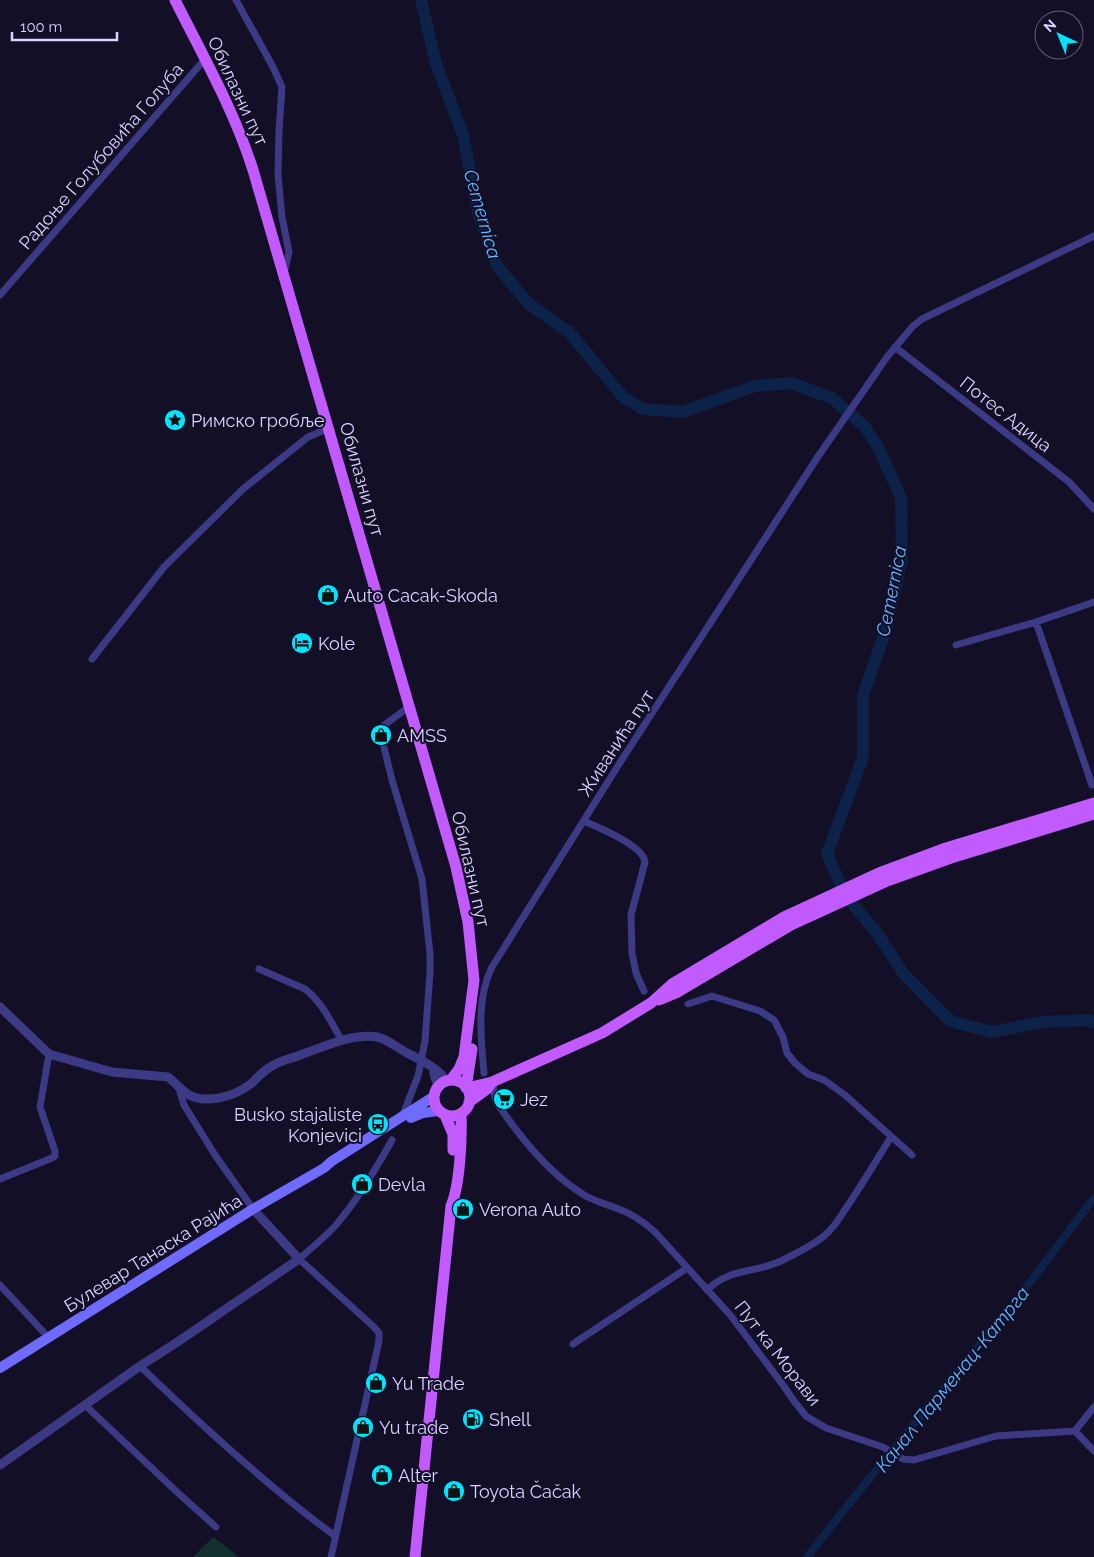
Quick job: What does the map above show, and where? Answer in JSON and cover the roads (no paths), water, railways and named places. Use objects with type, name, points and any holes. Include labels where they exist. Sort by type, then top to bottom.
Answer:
[{"type":"main road","name":"Обилазни пут","points":[[175,0],[229,107],[246,148],[451,849],[461,886],[478,985]]},
{"type":"main road","points":[[467,1088],[602,1033],[651,1003],[672,984],[787,921],[946,848],[1094,803]]},
{"type":"main road","points":[[883,877],[1094,814]]},
{"type":"main road","points":[[467,1088],[478,985]]},
{"type":"main road","points":[[415,1557],[451,1206],[453,1137],[442,1113],[434,1104],[433,1097],[435,1091],[459,1069],[464,1057],[478,985]]},
{"type":"main road","points":[[471,1062],[477,1073],[489,1080]]},
{"type":"main road","points":[[401,1122],[416,1116],[442,1113],[452,1116],[461,1114],[466,1110],[470,1102],[487,1089],[489,1080]]},
{"type":"main road","points":[[445,1082],[461,1082],[467,1088],[470,1102]]},
{"type":"main road","points":[[401,1122],[433,1097]]},
{"type":"main road","points":[[451,1206],[458,1177],[461,1114]]},
{"type":"main road","name":"Булевар Танаска Рајића","points":[[0,1368],[253,1209],[324,1168],[334,1165],[401,1122]]},
{"type":"street","points":[[236,0],[282,87],[278,175],[282,217],[289,252],[284,274]]},
{"type":"street","name":"Радоње Голубовића Голуба","points":[[0,295],[205,59]]},
{"type":"street","points":[[895,347],[913,326],[922,319],[1094,236]]},
{"type":"street","name":"Живанића пут","points":[[499,1106],[489,1080],[482,1035],[478,985],[488,976],[584,821],[825,446],[895,347]]},
{"type":"street","name":"Потес Адица","points":[[895,347],[1069,482],[1094,509]]},
{"type":"street","points":[[92,659],[164,567],[243,489],[308,437],[329,428]]},
{"type":"street","points":[[956,645],[1036,622],[1094,602]]},
{"type":"street","points":[[1036,622],[1092,785]]},
{"type":"street","points":[[401,1122],[422,1061],[430,973],[422,879],[392,780],[381,731],[383,726],[410,706]]},
{"type":"street","points":[[584,821],[628,843],[645,856],[646,862],[631,915],[632,953],[636,973],[644,991]]},
{"type":"street","points":[[259,969],[300,986],[311,993],[319,1002],[342,1041]]},
{"type":"street","points":[[688,1004],[712,996],[760,1011],[774,1020],[783,1037],[788,1053],[795,1063],[808,1074],[824,1080],[845,1095],[912,1155]]},
{"type":"street","points":[[0,1007],[49,1054],[112,1072],[168,1077],[174,1081],[179,1088],[184,1106],[253,1209],[299,1259],[379,1333],[379,1341],[331,1557]]},
{"type":"street","points":[[179,1088],[194,1098],[222,1097],[236,1093],[275,1064],[342,1041],[367,1036],[380,1038],[430,1065],[439,1072],[445,1082]]},
{"type":"street","points":[[0,1179],[55,1156],[40,1107],[49,1054]]},
{"type":"street","name":"Пут ка Морави","points":[[499,1106],[545,1164],[580,1193],[600,1203],[629,1213],[644,1222],[655,1232],[731,1316],[806,1416],[826,1428],[888,1450],[903,1459],[914,1460],[996,1436],[1075,1431]]},
{"type":"street","points":[[707,1290],[716,1282],[731,1274],[766,1267],[780,1261],[825,1235],[853,1198],[891,1136]]},
{"type":"street","points":[[0,1465],[84,1404],[299,1259],[336,1224],[361,1191],[392,1140]]},
{"type":"street","points":[[573,1344],[687,1268]]},
{"type":"street","points":[[0,1285],[48,1337]]},
{"type":"street","points":[[140,1366],[252,1470],[305,1514],[336,1536]]},
{"type":"street","points":[[84,1404],[176,1492],[216,1527]]},
{"type":"street","points":[[1094,1407],[1075,1431],[1094,1451]]},
{"type":"waterway","name":"Cemernica","points":[[421,0],[436,64],[463,135],[478,212],[497,266],[529,304],[570,333],[623,397],[643,409],[683,412],[755,386],[791,383],[832,398],[865,427],[877,445],[901,498],[902,558],[887,627],[863,695],[863,757],[827,854],[846,896],[877,933],[903,973],[950,1021],[992,1032],[1042,1022],[1087,1020],[1094,1022]]},
{"type":"waterway","name":"Канал Парменац-Катрга","points":[[807,1557],[1028,1285],[1094,1198]]},
{"type":"place","name":"Римско гробље","points":[[175,420]]},
{"type":"place","name":"Auto Cacak-Skoda","points":[[328,595]]},
{"type":"place","name":"Kole","points":[[302,643]]},
{"type":"place","name":"AMSS","points":[[381,735]]},
{"type":"place","name":"Jez","points":[[504,1099]]},
{"type":"place","name":"Busko stajaliste Konjevici","points":[[378,1124]]},
{"type":"place","name":"Devla","points":[[362,1184]]},
{"type":"place","name":"Verona Auto","points":[[463,1209]]},
{"type":"place","name":"Yu Trade","points":[[376,1383]]},
{"type":"place","name":"Shell","points":[[473,1419]]},
{"type":"place","name":"Yu trade","points":[[363,1427]]},
{"type":"place","name":"Alter","points":[[382,1475]]},
{"type":"place","name":"Toyota Čačak","points":[[454,1491]]}]
